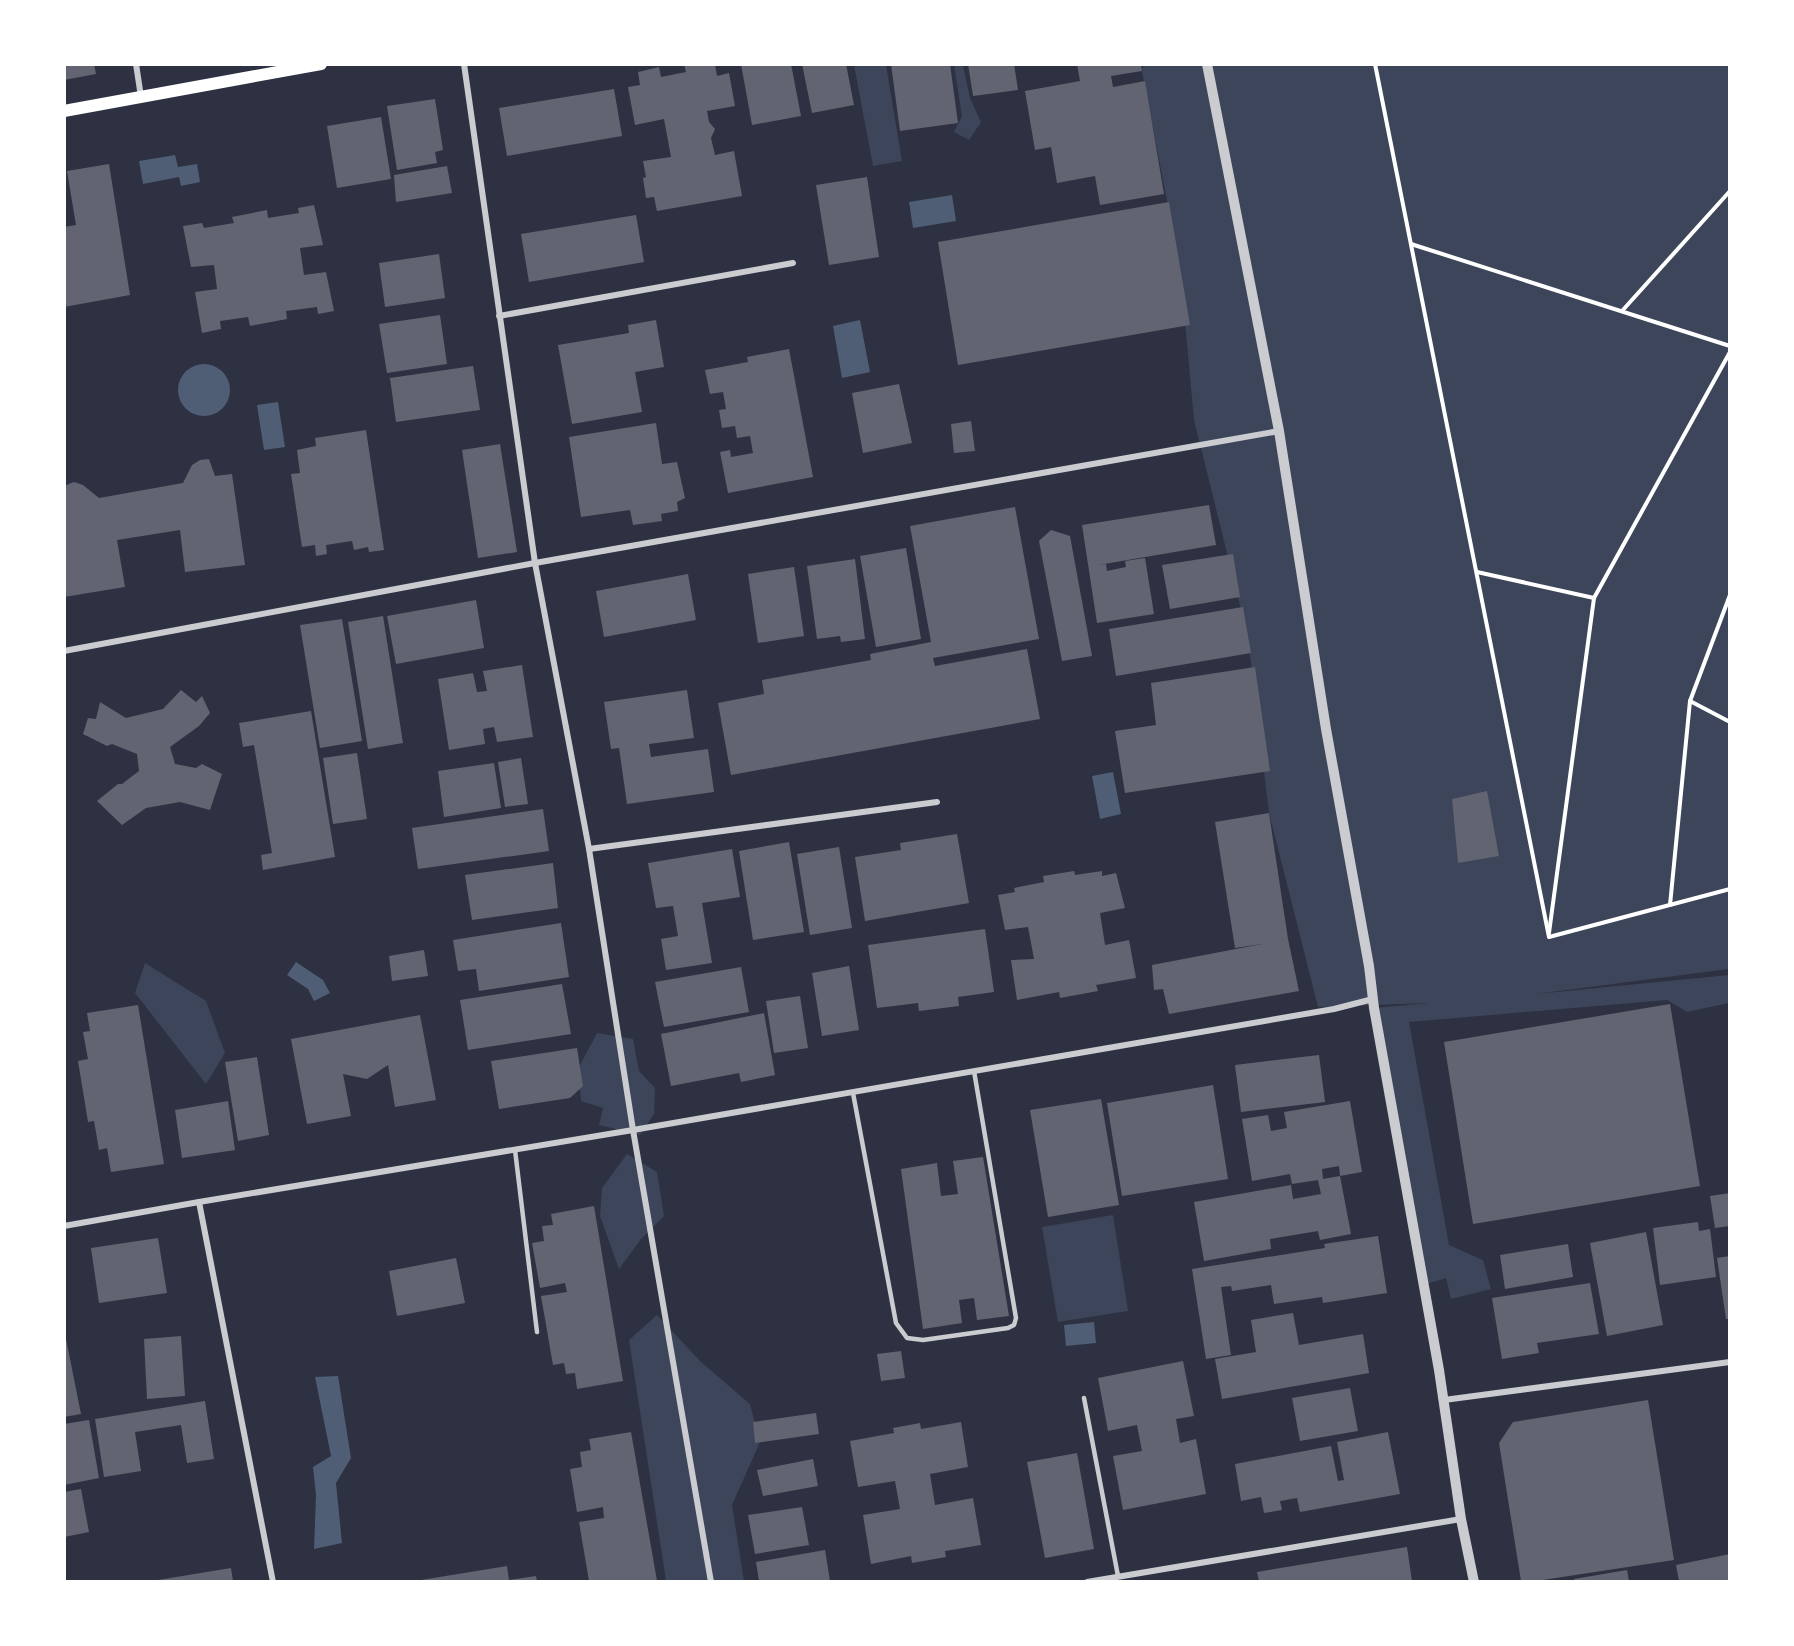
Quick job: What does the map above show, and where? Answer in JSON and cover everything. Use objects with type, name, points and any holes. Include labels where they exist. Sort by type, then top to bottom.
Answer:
[{"type":"main road","points":[[64,111],[321,64]]},
{"type":"street","points":[[136,64],[141,97]]},
{"type":"street","points":[[464,64],[535,563],[588,849],[633,1130],[711,1581]]},
{"type":"street","points":[[1208,64],[1279,431],[1326,729],[1444,1400],[1461,1519],[1474,1581]]},
{"type":"street","points":[[500,316],[793,263]]},
{"type":"street","points":[[64,651],[535,563],[1279,431]]},
{"type":"street","points":[[588,849],[937,802]]},
{"type":"street","points":[[64,1226],[853,1093],[1334,1009],[1372,999]]},
{"type":"street","points":[[199,1202],[273,1581]]},
{"type":"street","points":[[1444,1400],[1730,1362]]},
{"type":"street","points":[[1088,1581],[1461,1519]]},
{"type":"lane","points":[[853,1093],[896,1323],[907,1338],[923,1340],[1008,1328],[1014,1325],[1016,1318],[974,1071]]},
{"type":"lane","points":[[515,1150],[537,1332]]},
{"type":"lane","points":[[1083,1398],[1118,1576]]},
{"type":"path","points":[[1375,64],[1549,937]]},
{"type":"path","points":[[1622,311],[1730,191]]},
{"type":"path","points":[[1411,244],[1730,346]]},
{"type":"path","points":[[1549,937],[1594,598],[1730,352]]},
{"type":"path","points":[[1476,573],[1594,598]]},
{"type":"path","points":[[1670,905],[1690,701],[1730,595]]},
{"type":"path","points":[[1690,701],[1730,722]]},
{"type":"path","points":[[1549,937],[1730,889]]},
{"type":"shaded area","points":[[1144,64],[1729,65],[1729,969],[1536,994],[1729,975],[1729,1003],[1687,1012],[1667,1000],[1409,1022],[1449,1245],[1483,1260],[1491,1289],[1451,1299],[1446,1278],[1423,1285],[1374,1008],[1430,1003],[1318,1007],[1269,813],[1248,638],[1194,420],[1180,268],[1142,71]]},
{"type":"shaded area","points":[[854,65],[886,65],[902,161],[873,166]]},
{"type":"shaded area","points":[[954,65],[963,65],[970,98],[981,122],[969,140],[954,132],[962,116]]},
{"type":"shaded area","points":[[175,155],[178,167],[197,164],[200,182],[181,186],[179,177],[143,184],[139,161]]},
{"type":"shaded area","points":[[952,195],[956,221],[913,228],[909,202]]},
{"type":"shaded area","points":[[860,320],[870,372],[842,378],[833,326]]},
{"type":"shaded area","points":[[204,364],[214,366],[222,372],[228,380],[230,390],[228,400],[222,408],[214,414],[204,416],[194,414],[186,408],[180,400],[178,390],[180,380],[186,372],[194,366]]},
{"type":"shaded area","points":[[278,402],[285,447],[264,450],[257,405]]},
{"type":"shaded area","points":[[1113,772],[1121,814],[1100,819],[1092,776]]},
{"type":"shaded area","points":[[296,962],[323,980],[330,993],[314,1001],[308,989],[287,975]]},
{"type":"shaded area","points":[[145,963],[206,1001],[225,1053],[206,1084],[135,993]]},
{"type":"shaded area","points":[[597,1033],[633,1039],[639,1071],[655,1088],[654,1114],[640,1135],[599,1125],[603,1108],[581,1101],[578,1069]]},
{"type":"shaded area","points":[[627,1154],[657,1172],[664,1216],[641,1239],[619,1269],[600,1216],[602,1188]]},
{"type":"shaded area","points":[[1113,1215],[1128,1311],[1058,1322],[1042,1227]]},
{"type":"shaded area","points":[[657,1315],[701,1362],[750,1404],[760,1442],[732,1505],[744,1581],[666,1581],[629,1340]]},
{"type":"shaded area","points":[[1094,1322],[1096,1343],[1066,1346],[1064,1325]]},
{"type":"shaded area","points":[[338,1376],[351,1458],[336,1483],[342,1543],[314,1549],[316,1495],[313,1467],[331,1456],[315,1377]]},
{"type":"building","points":[[64,64],[94,64],[96,74],[64,80]]},
{"type":"building","points":[[684,64],[715,64],[717,76],[729,73],[735,106],[707,111],[709,122],[715,129],[711,138],[715,155],[734,151],[742,196],[657,211],[654,197],[646,198],[643,161],[671,157],[664,119],[635,125],[628,87],[640,85],[638,72],[659,67],[661,77],[686,72]]},
{"type":"building","points":[[741,64],[791,64],[801,116],[752,125]]},
{"type":"building","points":[[802,64],[846,64],[854,105],[812,113]]},
{"type":"building","points":[[891,64],[950,64],[958,123],[900,131]]},
{"type":"building","points":[[968,64],[1014,64],[1018,90],[973,96]]},
{"type":"building","points":[[1077,64],[1141,64],[1142,71],[1111,76],[1113,87],[1145,81],[1164,194],[1100,205],[1095,176],[1057,183],[1051,147],[1035,150],[1025,91],[1080,81]]},
{"type":"building","points":[[614,89],[622,136],[507,156],[499,108]]},
{"type":"building","points":[[435,99],[443,150],[435,152],[437,163],[397,170],[387,106]]},
{"type":"building","points":[[381,117],[391,179],[337,188],[327,126]]},
{"type":"building","points":[[109,164],[130,295],[64,307],[64,227],[76,225],[67,171]]},
{"type":"building","points":[[447,166],[452,193],[396,202],[394,175]]},
{"type":"building","points":[[867,177],[879,257],[829,265],[816,185]]},
{"type":"building","points":[[1169,202],[1190,325],[958,365],[938,242]]},
{"type":"building","points":[[314,205],[323,245],[300,248],[304,275],[326,272],[334,311],[318,314],[317,307],[286,311],[287,319],[250,326],[248,317],[220,321],[221,329],[202,333],[195,292],[217,289],[214,265],[191,267],[183,226],[202,223],[204,228],[234,223],[232,217],[267,210],[268,218],[299,213],[298,208]]},
{"type":"building","points":[[636,215],[644,262],[529,282],[521,234]]},
{"type":"building","points":[[439,254],[445,298],[385,307],[379,263]]},
{"type":"building","points":[[440,315],[447,364],[387,373],[379,324]]},
{"type":"building","points":[[656,320],[664,367],[635,372],[642,412],[572,424],[558,345],[629,333],[628,325]]},
{"type":"building","points":[[789,349],[813,477],[728,493],[720,452],[730,450],[731,457],[753,453],[750,436],[737,438],[735,426],[722,428],[719,410],[726,409],[723,392],[710,394],[705,370],[748,362],[747,357]]},
{"type":"building","points":[[473,366],[480,410],[396,422],[390,378]]},
{"type":"building","points":[[899,384],[912,443],[863,453],[852,393]]},
{"type":"building","points":[[971,421],[975,451],[954,453],[951,424]]},
{"type":"building","points":[[656,423],[662,464],[677,462],[685,498],[677,502],[678,511],[661,514],[662,521],[633,525],[630,510],[581,517],[569,437]]},
{"type":"building","points":[[366,430],[384,550],[369,552],[368,547],[354,550],[352,541],[326,545],[327,554],[316,556],[315,545],[302,547],[291,474],[300,473],[297,450],[316,446],[315,438]]},
{"type":"building","points":[[500,444],[517,552],[478,558],[462,450]]},
{"type":"building","points":[[209,459],[215,476],[232,474],[245,565],[185,572],[180,530],[117,540],[125,587],[64,597],[64,486],[74,482],[83,485],[99,498],[183,483],[192,465],[200,460]]},
{"type":"building","points":[[1209,505],[1216,545],[1098,565],[1106,564],[1107,571],[1126,567],[1125,561],[1145,558],[1154,614],[1097,623],[1082,525]]},
{"type":"building","points":[[1015,507],[1039,639],[933,658],[935,666],[1027,649],[1040,719],[731,775],[718,703],[764,694],[762,680],[871,660],[870,654],[931,642],[910,526]]},
{"type":"building","points":[[1051,530],[1070,536],[1092,656],[1062,661],[1039,541]]},
{"type":"building","points":[[906,548],[921,639],[876,647],[860,556]]},
{"type":"building","points":[[1233,554],[1240,597],[1170,609],[1162,565]]},
{"type":"building","points":[[855,559],[865,639],[841,642],[840,636],[817,639],[807,566]]},
{"type":"building","points":[[794,567],[804,636],[758,643],[748,574]]},
{"type":"building","points":[[688,574],[696,620],[604,637],[596,591]]},
{"type":"building","points":[[476,600],[484,648],[396,664],[387,616]]},
{"type":"building","points":[[1243,607],[1251,653],[1116,676],[1109,629]]},
{"type":"building","points":[[383,616],[403,743],[368,749],[348,622]]},
{"type":"building","points":[[342,619],[362,741],[320,748],[300,625]]},
{"type":"building","points":[[522,665],[533,737],[497,742],[494,727],[483,729],[485,744],[449,750],[438,679],[473,673],[477,692],[487,691],[483,671]]},
{"type":"building","points":[[1255,667],[1270,771],[1125,793],[1115,731],[1156,725],[1151,683]]},
{"type":"building","points":[[181,690],[196,702],[202,696],[210,713],[199,726],[170,747],[175,764],[196,768],[202,764],[222,774],[210,810],[180,802],[146,808],[122,825],[97,801],[139,771],[137,754],[112,744],[107,746],[83,734],[88,718],[96,719],[100,702],[126,718],[163,709]]},
{"type":"building","points":[[687,690],[694,738],[649,744],[651,757],[708,749],[714,792],[627,804],[619,748],[611,749],[604,702]]},
{"type":"building","points":[[311,711],[335,857],[263,870],[261,855],[272,853],[254,745],[243,747],[239,723]]},
{"type":"building","points":[[357,753],[367,819],[333,824],[323,758]]},
{"type":"building","points":[[521,758],[528,804],[505,807],[498,762]]},
{"type":"building","points":[[494,763],[501,808],[444,817],[438,771]]},
{"type":"building","points":[[1487,791],[1499,856],[1458,863],[1452,799]]},
{"type":"building","points":[[543,809],[549,851],[418,869],[412,828]]},
{"type":"building","points":[[1269,813],[1288,939],[1299,991],[1169,1014],[1163,989],[1154,990],[1152,965],[1262,944],[1235,948],[1215,822]]},
{"type":"building","points":[[957,834],[969,903],[865,921],[855,857],[901,850],[900,843]]},
{"type":"building","points":[[789,842],[804,932],[753,940],[739,851]]},
{"type":"building","points":[[839,847],[852,928],[810,935],[797,854]]},
{"type":"building","points":[[732,849],[740,897],[702,903],[712,963],[666,970],[661,939],[678,936],[673,906],[656,908],[648,863]]},
{"type":"building","points":[[553,863],[558,908],[472,920],[465,875]]},
{"type":"building","points":[[1074,871],[1075,875],[1102,871],[1102,876],[1116,873],[1125,908],[1100,913],[1105,945],[1129,940],[1136,978],[1096,985],[1098,991],[1060,998],[1059,992],[1017,1000],[1011,960],[1034,959],[1028,927],[1005,930],[998,895],[1015,892],[1014,888],[1044,882],[1043,876]]},
{"type":"building","points":[[561,923],[569,977],[479,991],[476,969],[458,971],[453,940]]},
{"type":"building","points":[[985,929],[994,992],[958,997],[959,1006],[919,1011],[918,1003],[877,1008],[868,945]]},
{"type":"building","points":[[424,950],[428,976],[392,981],[389,956]]},
{"type":"building","points":[[849,966],[859,1030],[822,1036],[812,973]]},
{"type":"building","points":[[741,967],[749,1012],[664,1027],[655,982]]},
{"type":"building","points":[[562,984],[571,1034],[468,1050],[460,1000]]},
{"type":"building","points":[[800,996],[808,1048],[774,1053],[766,1001]]},
{"type":"building","points":[[1670,1004],[1700,1186],[1473,1224],[1444,1042]]},
{"type":"building","points":[[138,1005],[164,1164],[111,1172],[107,1148],[99,1150],[94,1121],[88,1122],[78,1061],[88,1059],[83,1032],[90,1031],[87,1013]]},
{"type":"building","points":[[764,1013],[775,1075],[741,1082],[739,1073],[671,1086],[661,1034]]},
{"type":"building","points":[[420,1015],[436,1100],[395,1107],[388,1065],[367,1079],[343,1074],[351,1116],[307,1124],[291,1039]]},
{"type":"building","points":[[577,1048],[583,1086],[570,1098],[499,1109],[491,1061]]},
{"type":"building","points":[[1319,1055],[1325,1102],[1241,1112],[1235,1065]]},
{"type":"building","points":[[257,1057],[269,1135],[238,1141],[225,1062]]},
{"type":"building","points":[[1213,1085],[1228,1179],[1122,1196],[1107,1103]]},
{"type":"building","points":[[1101,1099],[1119,1205],[1048,1217],[1030,1110]]},
{"type":"building","points":[[228,1101],[235,1150],[182,1158],[175,1110]]},
{"type":"building","points":[[1350,1101],[1362,1172],[1340,1176],[1351,1234],[1320,1240],[1318,1231],[1270,1239],[1271,1249],[1204,1261],[1194,1202],[1291,1185],[1293,1199],[1321,1194],[1318,1180],[1292,1184],[1290,1174],[1252,1181],[1242,1119],[1268,1115],[1271,1131],[1287,1128],[1284,1112]],"holes":[[[1339,1166],[1340,1176],[1323,1179],[1322,1169]]]},
{"type":"building","points":[[983,1157],[1009,1316],[977,1320],[974,1298],[959,1300],[962,1323],[923,1329],[901,1169],[937,1163],[941,1196],[958,1194],[953,1161]]},
{"type":"building","points":[[1730,1193],[1730,1226],[1715,1228],[1710,1196]]},
{"type":"building","points":[[594,1206],[623,1381],[577,1389],[575,1373],[566,1374],[564,1363],[553,1365],[541,1296],[567,1292],[565,1283],[540,1288],[532,1243],[544,1241],[542,1226],[553,1225],[551,1214]]},
{"type":"building","points":[[1698,1222],[1699,1231],[1710,1229],[1716,1277],[1660,1285],[1653,1228]]},
{"type":"building","points":[[1646,1232],[1663,1325],[1607,1336],[1590,1243]]},
{"type":"building","points":[[1378,1236],[1387,1293],[1323,1303],[1322,1297],[1274,1304],[1271,1285],[1232,1291],[1231,1286],[1221,1287],[1231,1355],[1206,1359],[1192,1269],[1325,1248],[1324,1244]]},
{"type":"building","points":[[158,1238],[167,1293],[99,1303],[91,1248]]},
{"type":"building","points":[[1568,1244],[1573,1277],[1505,1289],[1500,1255]]},
{"type":"building","points":[[1730,1256],[1730,1319],[1726,1319],[1717,1258]]},
{"type":"building","points":[[456,1258],[465,1303],[397,1316],[389,1271]]},
{"type":"building","points":[[1590,1283],[1599,1334],[1537,1343],[1539,1353],[1502,1359],[1492,1298]]},
{"type":"building","points":[[1293,1313],[1299,1345],[1363,1334],[1369,1373],[1222,1399],[1215,1359],[1256,1352],[1251,1320]]},
{"type":"building","points":[[64,1329],[81,1414],[64,1417]]},
{"type":"building","points":[[181,1336],[185,1396],[147,1399],[144,1339]]},
{"type":"building","points":[[901,1351],[905,1378],[881,1381],[877,1354]]},
{"type":"building","points":[[1183,1361],[1194,1416],[1176,1419],[1180,1443],[1196,1439],[1206,1494],[1123,1510],[1113,1456],[1142,1451],[1137,1425],[1108,1431],[1098,1378]]},
{"type":"building","points":[[1350,1388],[1358,1431],[1300,1441],[1292,1398]]},
{"type":"building","points":[[1648,1400],[1674,1560],[1536,1581],[1521,1581],[1499,1443],[1513,1422]]},
{"type":"building","points":[[205,1401],[214,1459],[187,1463],[181,1425],[135,1432],[141,1471],[104,1477],[95,1419]]},
{"type":"building","points":[[816,1413],[819,1434],[755,1443],[753,1422]]},
{"type":"building","points":[[89,1420],[99,1478],[64,1485],[64,1424]]},
{"type":"building","points":[[961,1422],[968,1467],[930,1474],[935,1505],[973,1498],[981,1545],[945,1551],[946,1557],[912,1563],[911,1556],[871,1564],[863,1515],[900,1509],[895,1481],[858,1487],[850,1441],[894,1433],[893,1428],[920,1423],[921,1429]]},
{"type":"building","points":[[631,1432],[657,1581],[589,1581],[579,1522],[604,1518],[603,1507],[577,1512],[570,1469],[582,1467],[580,1452],[591,1450],[589,1439]]},
{"type":"building","points":[[1388,1432],[1400,1494],[1300,1512],[1297,1498],[1280,1501],[1282,1510],[1264,1513],[1261,1497],[1241,1501],[1235,1464],[1331,1446],[1338,1481],[1344,1480],[1337,1442]]},
{"type":"building","points":[[1077,1453],[1094,1549],[1045,1558],[1027,1462]]},
{"type":"building","points":[[813,1459],[818,1486],[763,1496],[757,1470]]},
{"type":"building","points":[[81,1489],[89,1532],[64,1537],[64,1492]]},
{"type":"building","points":[[802,1507],[809,1545],[755,1554],[748,1515]]},
{"type":"building","points":[[1407,1547],[1412,1581],[1259,1581],[1257,1572]]},
{"type":"building","points":[[825,1550],[830,1581],[759,1581],[756,1562]]},
{"type":"building","points":[[1730,1554],[1730,1581],[1679,1581],[1676,1565]]},
{"type":"building","points":[[507,1566],[509,1580],[536,1576],[537,1581],[415,1581]]},
{"type":"building","points":[[231,1568],[233,1581],[158,1581],[158,1580]]},
{"type":"building","points":[[1627,1570],[1629,1581],[1574,1581],[1574,1579]]}]
